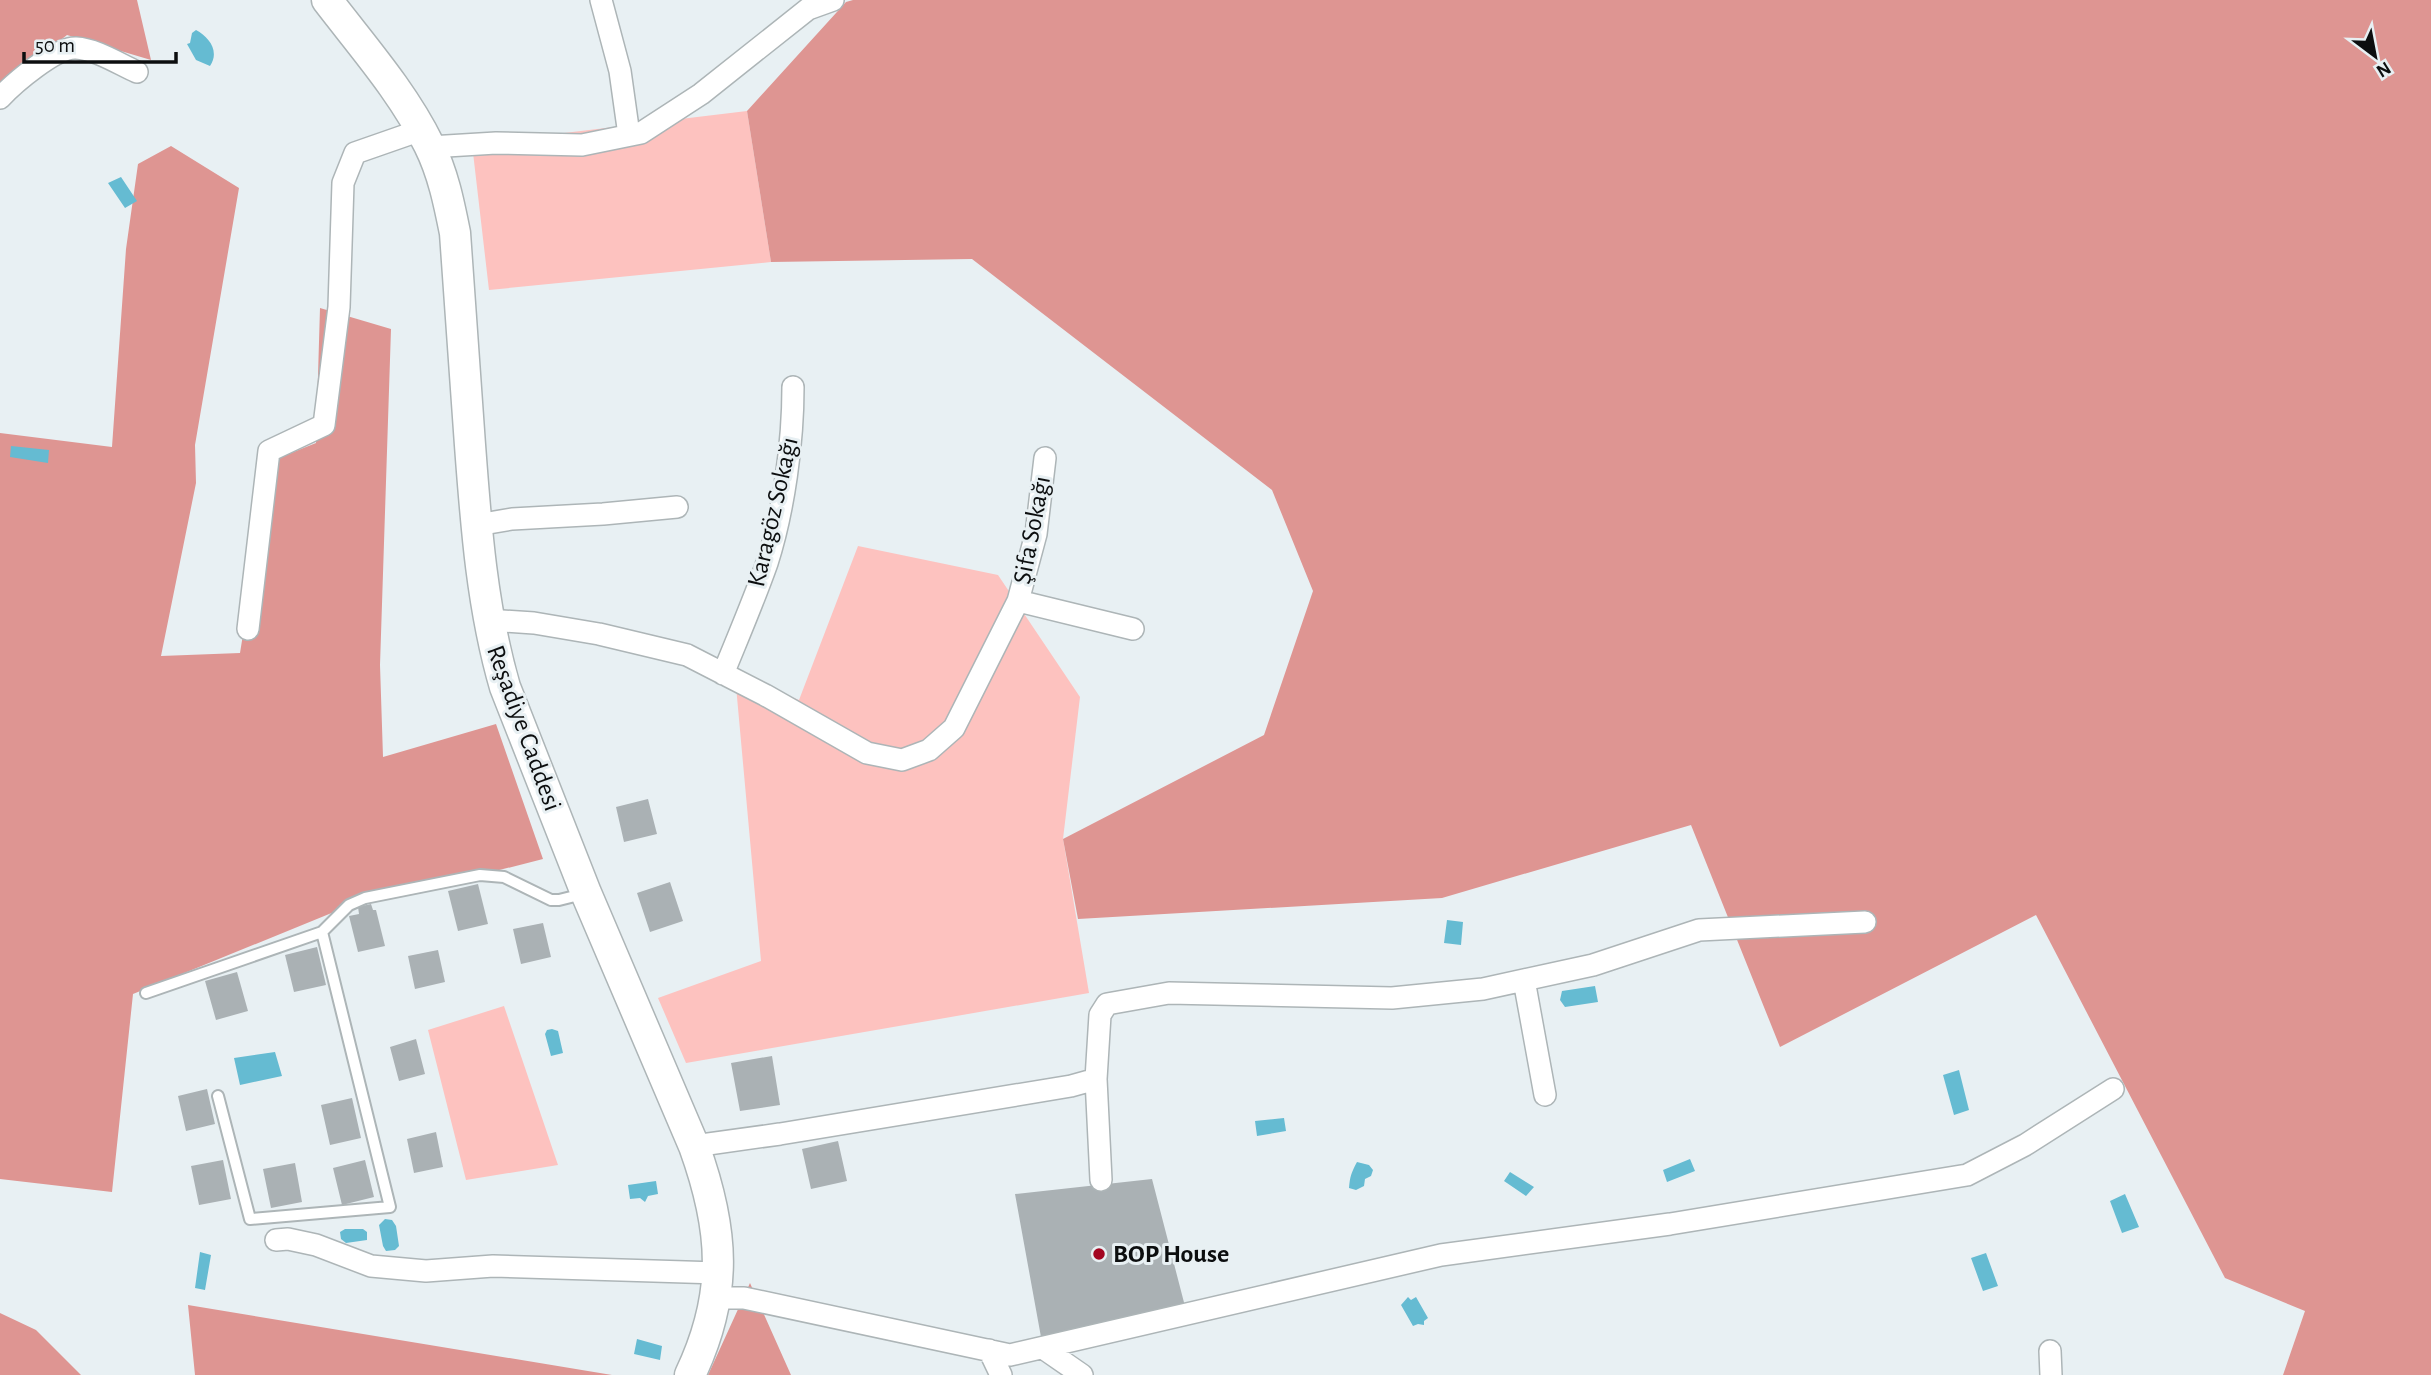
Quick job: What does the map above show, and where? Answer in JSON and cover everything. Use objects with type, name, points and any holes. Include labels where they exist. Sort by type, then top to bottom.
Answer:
[{"type":"street","name":"Reşadiye Caddesi","points":[[327,0],[394,86],[426,139],[441,174],[455,233],[487,620],[505,687],[586,893],[707,1181],[715,1214],[717,1286],[703,1348],[690,1375]]},
{"type":"street","points":[[601,0],[620,71],[629,135]]},
{"type":"street","points":[[248,629],[269,451],[324,425],[339,306],[343,183],[355,153],[426,139],[582,145],[641,133],[701,94],[808,9],[833,0]]},
{"type":"street","points":[[0,98],[56,53],[74,48],[99,55],[137,72]]},
{"type":"street","name":"Karagöz Sokağı","points":[[723,674],[767,562],[782,496],[793,424],[793,387]]},
{"type":"street","name":"Şifa Sokağı","points":[[487,620],[534,623],[599,634],[687,655],[867,753],[902,760],[929,750],[954,728],[1018,601],[1037,534],[1045,458]]},
{"type":"street","points":[[477,524],[677,507]]},
{"type":"street","points":[[1018,601],[1133,629]]},
{"type":"street","points":[[1101,1180],[1096,1079],[1100,1015],[1107,1004],[1112,1002],[1169,993],[1392,998],[1483,989],[1593,965],[1699,930],[1865,922]]},
{"type":"street","points":[[1524,980],[1545,1095]]},
{"type":"street","points":[[694,1146],[1071,1086],[1096,1079]]},
{"type":"street","points":[[276,1240],[288,1239],[316,1245],[371,1266],[426,1271],[493,1266],[717,1286],[744,1298],[1010,1355],[1441,1255],[1670,1224],[1967,1175],[2025,1145],[2113,1089]]},
{"type":"street","points":[[1042,1348],[1082,1375]]},
{"type":"street","points":[[989,1350],[1001,1375]]},
{"type":"street","points":[[2050,1351],[2051,1375]]},
{"type":"lane","points":[[146,993],[322,932],[349,905],[365,898],[480,875],[504,877],[551,900],[559,901],[586,893]]},
{"type":"lane","points":[[218,1096],[250,1219],[390,1206],[322,932]]},
{"type":"shaded area","points":[[0,0],[137,0],[151,60],[67,35],[0,88]]},
{"type":"shaded area","points":[[2431,0],[2431,1375],[2283,1375],[2305,1311],[2225,1278],[2036,915],[1780,1047],[1691,825],[1442,898],[1078,919],[1063,839],[1264,735],[1313,591],[1272,490],[972,259],[771,262],[747,111],[846,2]]},
{"type":"shaded area","points":[[747,111],[771,262],[489,290],[472,144]]},
{"type":"shaded area","points":[[171,146],[239,188],[195,445],[196,483],[161,656],[240,653],[271,461],[316,443],[320,308],[391,329],[380,665],[383,757],[496,724],[543,859],[334,912],[133,994],[112,1192],[0,1179],[0,433],[112,447],[126,249],[138,164]]},
{"type":"shaded area","points":[[858,546],[998,575],[1080,697],[1063,839],[1089,993],[686,1063],[658,998],[761,961],[735,675],[799,700]]},
{"type":"shaded area","points":[[504,1006],[558,1165],[466,1180],[428,1030]]},
{"type":"shaded area","points":[[750,1283],[791,1375],[708,1375]]},
{"type":"shaded area","points":[[188,1305],[612,1375],[195,1375]]},
{"type":"shaded area","points":[[0,1313],[36,1330],[81,1375],[0,1375]]},
{"type":"water","points":[[196,30],[212,45],[214,55],[210,66],[196,60],[187,44]]},
{"type":"water","points":[[121,177],[137,201],[125,208],[108,183]]},
{"type":"water","points":[[11,446],[49,450],[48,463],[10,457]]},
{"type":"water","points":[[1447,920],[1463,922],[1461,945],[1444,943]]},
{"type":"water","points":[[1595,986],[1598,1002],[1565,1007],[1560,1000],[1562,991]]},
{"type":"water","points":[[552,1029],[558,1031],[563,1053],[551,1056],[545,1034]]},
{"type":"water","points":[[275,1052],[282,1076],[240,1085],[234,1058]]},
{"type":"water","points":[[1959,1070],[1969,1110],[1954,1115],[1943,1075]]},
{"type":"water","points":[[1284,1118],[1286,1131],[1257,1136],[1255,1121]]},
{"type":"water","points":[[1690,1159],[1695,1171],[1667,1182],[1663,1170]]},
{"type":"water","points":[[1357,1162],[1369,1165],[1373,1170],[1371,1176],[1365,1179],[1364,1186],[1356,1190],[1349,1188]]},
{"type":"water","points":[[1510,1172],[1534,1187],[1526,1196],[1504,1181]]},
{"type":"water","points":[[656,1181],[658,1194],[648,1196],[645,1202],[640,1198],[630,1199],[628,1185]]},
{"type":"water","points":[[2125,1194],[2139,1227],[2122,1233],[2110,1201]]},
{"type":"water","points":[[385,1219],[392,1220],[396,1226],[399,1246],[395,1250],[386,1251],[383,1246],[379,1225]]},
{"type":"water","points":[[345,1229],[363,1229],[367,1232],[367,1240],[346,1243],[341,1239],[340,1232]]},
{"type":"water","points":[[200,1252],[211,1255],[205,1290],[195,1288]]},
{"type":"water","points":[[1986,1253],[1998,1286],[1983,1291],[1971,1258]]},
{"type":"water","points":[[1408,1297],[1411,1300],[1416,1297],[1428,1318],[1424,1325],[1413,1326],[1401,1305]]},
{"type":"water","points":[[637,1339],[662,1346],[660,1360],[634,1354]]},
{"type":"building","points":[[648,799],[657,834],[624,842],[616,807]]},
{"type":"building","points":[[670,882],[683,921],[650,932],[637,893]]},
{"type":"building","points":[[478,884],[488,924],[458,931],[448,891]]},
{"type":"building","points":[[371,904],[373,910],[376,910],[385,946],[358,952],[349,916],[359,914],[358,907]]},
{"type":"building","points":[[543,923],[551,957],[521,964],[513,929]]},
{"type":"building","points":[[317,947],[326,985],[294,992],[285,955]]},
{"type":"building","points":[[438,950],[445,982],[415,989],[408,956]]},
{"type":"building","points":[[237,972],[248,1011],[216,1020],[205,981]]},
{"type":"building","points":[[416,1039],[425,1074],[399,1081],[390,1047]]},
{"type":"building","points":[[772,1056],[780,1105],[740,1111],[731,1063]]},
{"type":"building","points":[[207,1089],[215,1124],[186,1131],[178,1096]]},
{"type":"building","points":[[352,1098],[361,1138],[330,1145],[321,1105]]},
{"type":"building","points":[[436,1132],[443,1167],[414,1173],[407,1139]]},
{"type":"building","points":[[838,1141],[847,1181],[811,1189],[802,1149]]},
{"type":"building","points":[[223,1160],[231,1199],[199,1205],[191,1166]]},
{"type":"building","points":[[365,1160],[374,1197],[342,1205],[333,1168]]},
{"type":"building","points":[[295,1163],[302,1202],[271,1208],[263,1169]]},
{"type":"building","name":"BOP House","points":[[1152,1179],[1187,1314],[1043,1348],[1015,1194]]},
{"type":"place","name":"BOP House","points":[[1099,1254]]}]
